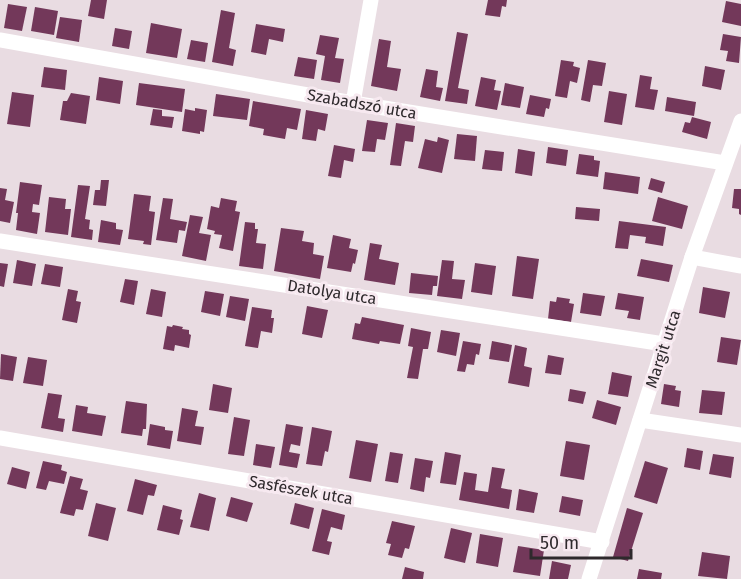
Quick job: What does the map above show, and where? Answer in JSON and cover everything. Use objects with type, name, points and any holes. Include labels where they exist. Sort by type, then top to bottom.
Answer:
[{"type":"street","points":[[353,103],[370,0]]},
{"type":"street","name":"Szabadszó utca","points":[[0,40],[353,103],[725,163]]},
{"type":"street","name":"Margit utca","points":[[589,579],[692,257],[741,121]]},
{"type":"street","name":"Datolya utca","points":[[0,240],[664,344]]},
{"type":"street","points":[[692,257],[741,266]]},
{"type":"street","points":[[640,420],[741,435]]},
{"type":"street","name":"Sasfészek utca","points":[[0,438],[602,542]]},
{"type":"building","points":[[91,0],[107,0],[104,19],[88,16]]},
{"type":"building","points":[[488,0],[507,0],[506,7],[502,6],[500,17],[485,15]]},
{"type":"building","points":[[726,1],[741,4],[741,26],[722,22]]},
{"type":"building","points":[[8,4],[27,7],[22,31],[4,28]]},
{"type":"building","points":[[35,7],[58,11],[54,35],[31,31]]},
{"type":"building","points":[[221,10],[235,13],[229,48],[236,50],[233,66],[212,62]]},
{"type":"building","points":[[60,17],[82,20],[79,42],[56,38]]},
{"type":"building","points":[[151,23],[182,29],[177,58],[146,53]]},
{"type":"building","points":[[256,24],[285,29],[283,42],[269,39],[266,55],[251,52]]},
{"type":"building","points":[[115,28],[132,31],[129,49],[112,46]]},
{"type":"building","points":[[457,32],[468,34],[458,88],[469,90],[467,104],[445,101]]},
{"type":"building","points":[[723,34],[741,37],[739,63],[726,61],[728,51],[720,50]]},
{"type":"building","points":[[320,35],[339,38],[335,58],[344,59],[340,83],[321,80],[325,56],[316,54]]},
{"type":"building","points":[[379,39],[391,41],[387,67],[401,69],[397,91],[371,86]]},
{"type":"building","points":[[191,40],[208,43],[205,62],[187,59]]},
{"type":"building","points":[[298,57],[317,60],[314,79],[294,76]]},
{"type":"building","points":[[561,60],[574,62],[573,66],[580,68],[577,83],[570,81],[567,98],[555,96]]},
{"type":"building","points":[[588,60],[606,63],[602,86],[593,85],[590,102],[581,100]]},
{"type":"building","points":[[705,66],[725,70],[721,90],[702,86]]},
{"type":"building","points":[[44,67],[67,70],[65,90],[41,87]]},
{"type":"building","points":[[426,69],[438,71],[436,87],[443,88],[440,101],[420,97]]},
{"type":"building","points":[[640,75],[652,77],[650,89],[658,90],[654,110],[635,107]]},
{"type":"building","points":[[99,77],[123,81],[120,104],[96,100]]},
{"type":"building","points":[[481,77],[496,80],[494,90],[501,91],[497,110],[475,106]]},
{"type":"building","points":[[139,83],[185,89],[182,112],[136,105]]},
{"type":"building","points":[[505,83],[524,87],[520,108],[501,105]]},
{"type":"building","points":[[609,91],[627,94],[622,125],[604,122]]},
{"type":"building","points":[[12,92],[34,95],[30,127],[7,124]]},
{"type":"building","points":[[71,93],[90,96],[86,124],[60,120],[63,101],[67,101]]},
{"type":"building","points":[[216,94],[250,99],[247,120],[213,116]]},
{"type":"building","points":[[530,95],[551,99],[544,117],[526,114]]},
{"type":"building","points":[[667,97],[696,102],[694,116],[665,111]]},
{"type":"building","points":[[253,101],[301,109],[297,130],[287,128],[285,139],[263,135],[264,129],[249,126]]},
{"type":"building","points":[[195,108],[207,110],[204,132],[200,131],[200,134],[182,131],[185,109],[195,111]]},
{"type":"building","points":[[153,109],[162,110],[162,116],[174,117],[172,128],[150,125]]},
{"type":"building","points":[[306,110],[328,114],[325,131],[318,129],[316,141],[302,139]]},
{"type":"building","points":[[692,117],[711,122],[707,139],[682,132],[685,122],[690,123]]},
{"type":"building","points":[[367,120],[388,123],[385,140],[377,139],[375,152],[362,151]]},
{"type":"building","points":[[396,123],[415,126],[413,142],[405,141],[401,166],[390,165]]},
{"type":"building","points":[[457,134],[477,136],[475,161],[454,159]]},
{"type":"building","points":[[438,137],[449,140],[442,173],[418,168],[425,139],[437,142]]},
{"type":"building","points":[[334,145],[355,149],[353,162],[344,160],[341,178],[328,176]]},
{"type":"building","points":[[548,147],[568,150],[566,166],[546,163]]},
{"type":"building","points":[[518,149],[535,152],[532,176],[515,173]]},
{"type":"building","points":[[485,150],[504,152],[502,171],[482,169]]},
{"type":"building","points":[[579,154],[594,156],[594,160],[600,161],[598,177],[576,174]]},
{"type":"building","points":[[605,172],[640,177],[638,194],[603,189]]},
{"type":"building","points":[[651,178],[665,182],[662,193],[648,189]]},
{"type":"building","points":[[101,180],[109,180],[106,206],[93,205],[95,190],[100,190]]},
{"type":"building","points":[[20,182],[42,185],[39,205],[33,204],[32,212],[40,213],[37,234],[16,230]]},
{"type":"building","points":[[78,185],[90,186],[85,219],[90,220],[89,229],[93,230],[92,240],[71,237]]},
{"type":"building","points":[[0,188],[7,189],[5,200],[14,202],[10,223],[0,221]]},
{"type":"building","points":[[734,189],[741,189],[741,215],[739,209],[732,208]]},
{"type":"building","points":[[134,194],[151,196],[149,211],[155,212],[151,245],[143,244],[144,241],[128,239]]},
{"type":"building","points":[[49,197],[66,199],[65,209],[71,209],[68,235],[45,232]]},
{"type":"building","points":[[658,197],[688,206],[682,229],[652,221]]},
{"type":"building","points":[[163,198],[173,199],[170,219],[187,222],[185,231],[179,230],[177,243],[156,240]]},
{"type":"building","points":[[221,198],[237,201],[235,211],[240,212],[233,251],[219,248],[222,235],[214,234],[215,231],[207,229],[211,206],[219,208]]},
{"type":"building","points":[[576,207],[600,209],[599,221],[575,219]]},
{"type":"building","points":[[190,215],[203,217],[199,233],[211,235],[206,261],[182,256]]},
{"type":"building","points":[[101,220],[116,223],[116,229],[123,230],[120,245],[98,242]]},
{"type":"building","points":[[619,221],[666,227],[663,246],[645,243],[646,237],[630,235],[628,249],[615,248]]},
{"type":"building","points":[[245,222],[255,223],[255,229],[258,229],[256,243],[266,244],[263,269],[239,266]]},
{"type":"building","points":[[281,228],[304,231],[302,241],[314,243],[313,254],[324,256],[320,279],[274,271]]},
{"type":"building","points":[[333,235],[351,239],[349,248],[358,250],[351,272],[327,268]]},
{"type":"building","points":[[370,243],[382,245],[379,259],[399,263],[395,285],[364,280]]},
{"type":"building","points":[[517,256],[539,259],[533,299],[512,296]]},
{"type":"building","points":[[641,259],[673,265],[669,282],[637,276]]},
{"type":"building","points":[[17,260],[36,264],[32,286],[13,283]]},
{"type":"building","points":[[442,260],[454,261],[452,279],[465,280],[462,299],[437,296]]},
{"type":"building","points":[[0,263],[8,264],[4,287],[0,286]]},
{"type":"building","points":[[475,263],[496,266],[492,295],[471,292]]},
{"type":"building","points":[[45,264],[63,267],[60,287],[41,284]]},
{"type":"building","points":[[411,273],[438,276],[437,286],[433,286],[432,295],[409,293]]},
{"type":"building","points":[[125,279],[138,281],[134,305],[120,302]]},
{"type":"building","points":[[703,287],[730,292],[725,318],[699,313]]},
{"type":"building","points":[[68,289],[78,291],[76,301],[81,302],[77,323],[62,320]]},
{"type":"building","points":[[151,289],[166,292],[162,317],[146,314]]},
{"type":"building","points":[[205,291],[224,294],[220,316],[201,312]]},
{"type":"building","points":[[583,293],[605,296],[601,316],[580,313]]},
{"type":"building","points":[[618,293],[644,297],[640,320],[627,318],[629,311],[615,309]]},
{"type":"building","points":[[230,296],[249,299],[245,321],[226,317]]},
{"type":"building","points":[[557,297],[570,299],[569,303],[574,304],[571,322],[548,319],[550,301],[556,302]]},
{"type":"building","points":[[307,306],[328,310],[322,338],[302,334]]},
{"type":"building","points":[[252,307],[272,310],[271,318],[274,318],[272,333],[261,331],[258,348],[245,346]]},
{"type":"building","points":[[362,317],[404,325],[400,344],[380,341],[379,344],[352,339],[355,323],[360,324]]},
{"type":"building","points":[[173,325],[189,330],[191,335],[189,348],[175,345],[174,351],[163,349],[167,326],[172,327]]},
{"type":"building","points":[[411,328],[431,332],[428,349],[423,349],[418,379],[407,378],[413,347],[408,346]]},
{"type":"building","points":[[441,330],[460,333],[456,356],[437,352]]},
{"type":"building","points":[[721,337],[741,340],[737,365],[717,362]]},
{"type":"building","points":[[463,341],[481,344],[474,365],[467,364],[465,372],[457,371]]},
{"type":"building","points":[[492,341],[512,345],[509,362],[489,359]]},
{"type":"building","points":[[515,345],[527,348],[524,366],[532,368],[529,387],[508,383]]},
{"type":"building","points":[[1,354],[17,357],[13,381],[0,379]]},
{"type":"building","points":[[548,355],[564,358],[561,375],[545,373]]},
{"type":"building","points":[[28,357],[47,360],[43,386],[23,383]]},
{"type":"building","points":[[612,372],[632,376],[628,397],[608,394]]},
{"type":"building","points":[[213,384],[232,388],[228,413],[209,410]]},
{"type":"building","points":[[664,384],[676,386],[675,390],[681,391],[679,407],[661,404]]},
{"type":"building","points":[[570,389],[586,392],[583,404],[568,401]]},
{"type":"building","points":[[702,390],[725,392],[722,415],[699,413]]},
{"type":"building","points":[[48,393],[62,395],[58,418],[65,419],[63,432],[41,428]]},
{"type":"building","points":[[597,400],[621,407],[616,425],[592,418]]},
{"type":"building","points":[[126,401],[147,404],[146,429],[143,429],[142,436],[121,433]]},
{"type":"building","points":[[76,405],[88,407],[87,413],[106,416],[102,436],[72,431]]},
{"type":"building","points":[[182,408],[198,411],[195,426],[204,427],[201,445],[177,441]]},
{"type":"building","points":[[234,417],[250,420],[244,456],[228,454]]},
{"type":"building","points":[[150,424],[173,431],[170,449],[147,445]]},
{"type":"building","points":[[286,424],[303,427],[300,446],[291,444],[289,452],[300,454],[297,468],[279,465]]},
{"type":"building","points":[[312,427],[332,431],[328,452],[325,451],[322,466],[306,464]]},
{"type":"building","points":[[356,440],[378,444],[371,482],[349,478]]},
{"type":"building","points":[[566,441],[590,445],[584,480],[560,476]]},
{"type":"building","points":[[256,444],[275,447],[271,468],[253,465]]},
{"type":"building","points":[[687,448],[703,451],[700,470],[684,467]]},
{"type":"building","points":[[390,452],[403,454],[398,483],[385,481]]},
{"type":"building","points":[[445,452],[461,455],[456,485],[440,483]]},
{"type":"building","points":[[713,454],[734,457],[731,478],[709,474]]},
{"type":"building","points":[[415,458],[433,461],[430,478],[426,477],[424,492],[410,489]]},
{"type":"building","points":[[43,461],[62,465],[61,470],[67,472],[64,484],[49,481],[46,490],[36,488]]},
{"type":"building","points":[[645,461],[668,468],[657,504],[634,497]]},
{"type":"building","points":[[12,467],[30,472],[26,489],[7,484]]},
{"type":"building","points":[[492,467],[505,469],[501,488],[512,490],[509,509],[459,500],[464,472],[477,474],[475,490],[488,492]]},
{"type":"building","points":[[70,476],[83,479],[80,489],[88,491],[83,510],[76,509],[74,516],[60,513]]},
{"type":"building","points":[[135,479],[157,485],[154,496],[148,495],[143,515],[127,511]]},
{"type":"building","points":[[519,489],[538,493],[534,513],[516,510]]},
{"type":"building","points":[[199,493],[216,498],[209,531],[190,527]]},
{"type":"building","points":[[562,496],[583,500],[580,516],[559,512]]},
{"type":"building","points":[[231,497],[253,503],[247,522],[226,516]]},
{"type":"building","points":[[96,503],[116,508],[108,541],[88,536]]},
{"type":"building","points":[[295,503],[314,508],[309,529],[290,524]]},
{"type":"building","points":[[163,505],[182,510],[180,519],[183,520],[179,535],[157,530]]},
{"type":"building","points":[[627,508],[643,513],[628,561],[613,557]]},
{"type":"building","points":[[322,509],[345,515],[342,530],[331,527],[327,541],[332,542],[329,555],[312,551]]},
{"type":"building","points":[[392,521],[415,526],[409,549],[405,548],[402,558],[388,555],[391,544],[386,543]]},
{"type":"building","points":[[451,528],[472,533],[465,563],[444,558]]},
{"type":"building","points":[[480,534],[503,538],[498,567],[476,563]]},
{"type":"building","points":[[518,546],[544,550],[540,576],[513,572]]},
{"type":"building","points":[[702,552],[730,556],[727,579],[698,576]]},
{"type":"building","points":[[552,561],[571,565],[568,579],[549,579]]},
{"type":"building","points":[[405,567],[424,572],[423,579],[402,579]]},
{"type":"building","points":[[639,569],[662,573],[661,579],[637,579]]}]
